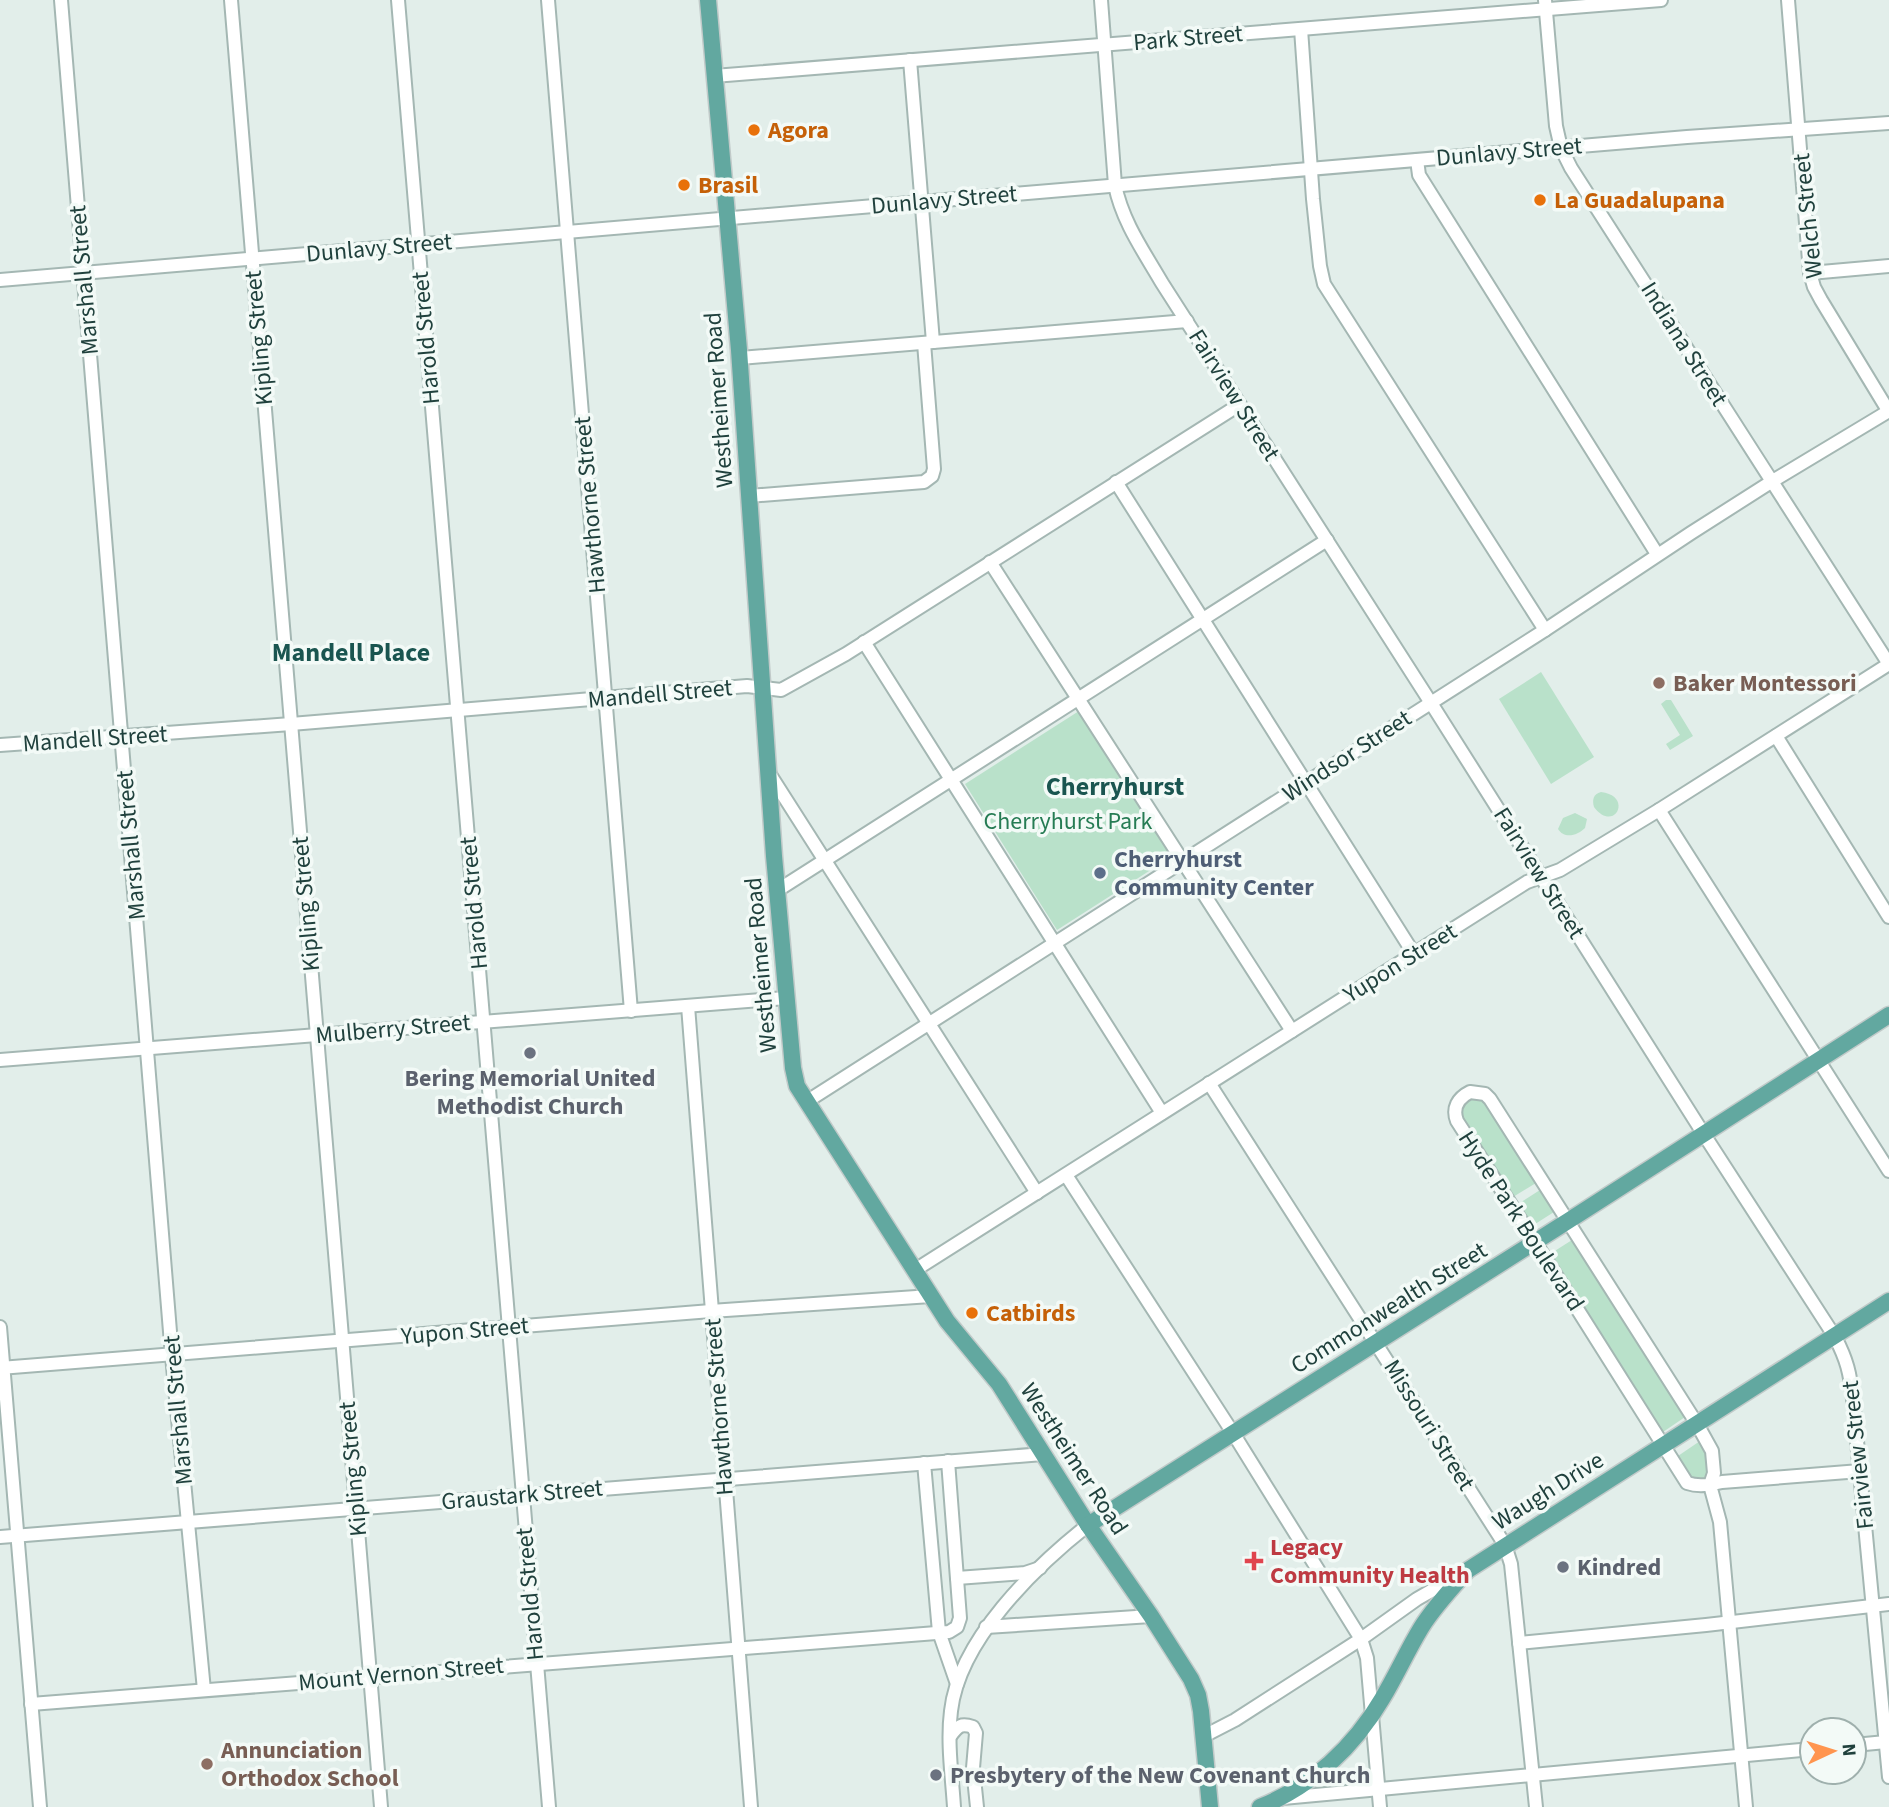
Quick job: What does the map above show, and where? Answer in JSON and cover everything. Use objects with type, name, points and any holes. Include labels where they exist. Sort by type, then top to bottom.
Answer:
[{"type":"main road","name":"Westheimer Road","points":[[708,0],[740,358],[786,998],[797,1086],[931,1296],[961,1340],[999,1384],[1195,1687],[1201,1711],[1210,1807]]},
{"type":"main road","name":"Commonwealth Street","points":[[1088,1525],[1568,1222],[1889,1015]]},
{"type":"main road","name":"Waugh Drive","points":[[1260,1807],[1282,1798],[1320,1772],[1339,1755],[1372,1714],[1435,1607],[1468,1570],[1889,1301]]},
{"type":"street","name":"Marshall Street","points":[[61,0],[172,1356],[204,1690]]},
{"type":"street","name":"Kipling Street","points":[[231,0],[381,1807]]},
{"type":"street","name":"Harold Street","points":[[398,0],[549,1807]]},
{"type":"street","name":"Hawthorne Street","points":[[548,0],[631,1011]]},
{"type":"street","name":"Fairview Street","points":[[1101,0],[1115,185],[1122,211],[1137,240],[1846,1358],[1860,1471],[1889,1777]]},
{"type":"street","name":"Park Street","points":[[715,76],[1301,29],[1546,5],[1661,0]]},
{"type":"street","name":"Welch Street","points":[[1788,0],[1813,286],[1889,411]]},
{"type":"street","name":"Indiana Street","points":[[1546,5],[1556,126],[1561,148],[1571,168],[1889,664]]},
{"type":"street","points":[[1301,29],[1311,168],[1324,284],[1545,630]]},
{"type":"street","points":[[749,495],[924,482],[932,476],[934,469],[921,202],[910,61]]},
{"type":"street","name":"Dunlavy Street","points":[[0,280],[1311,168],[1889,123]]},
{"type":"street","points":[[1418,160],[1419,175],[1657,554]]},
{"type":"street","points":[[1810,273],[1889,266]]},
{"type":"street","points":[[740,358],[1187,321]]},
{"type":"street","name":"Mandell Street","points":[[0,745],[750,686],[780,690],[864,642],[1240,405]]},
{"type":"street","name":"Windsor Street","points":[[806,1101],[1432,703],[1657,554],[1889,411]]},
{"type":"street","points":[[1116,482],[1414,954]]},
{"type":"street","points":[[778,890],[1327,540]]},
{"type":"street","points":[[990,562],[1292,1031]]},
{"type":"street","points":[[864,642],[1162,1113]]},
{"type":"street","name":"Yupon Street","points":[[915,1270],[1527,882],[1560,870],[1889,664]]},
{"type":"street","points":[[1776,736],[1889,917]]},
{"type":"street","points":[[769,773],[1037,1193]]},
{"type":"street","points":[[1658,810],[1889,1171]]},
{"type":"street","name":"Mulberry Street","points":[[0,1060],[786,998]]},
{"type":"street","name":"Hawthorne Street","points":[[688,1006],[751,1807]]},
{"type":"street","name":"Missouri Street","points":[[1209,1083],[1505,1545],[1511,1564],[1536,1807]]},
{"type":"street","name":"Hyde Park Boulevard","points":[[1710,1485],[1697,1486],[1687,1483],[1662,1444],[1457,1121],[1454,1115],[1455,1107],[1463,1096],[1477,1092],[1490,1099],[1697,1423],[1712,1451],[1714,1473],[1710,1485],[1720,1522],[1746,1807]]},
{"type":"street","points":[[1066,1175],[1233,1433],[1361,1639],[1367,1658],[1380,1807]]},
{"type":"street","name":"Yupon Street","points":[[2,1368],[931,1296]]},
{"type":"street","points":[[0,1327],[40,1807]]},
{"type":"street","name":"Graustark Street","points":[[0,1537],[1043,1454]]},
{"type":"street","points":[[939,1632],[949,1632],[957,1627],[960,1618],[948,1461]]},
{"type":"street","points":[[924,1463],[939,1632],[957,1684]]},
{"type":"street","points":[[1710,1485],[1860,1471]]},
{"type":"street","name":"Commonwealth Street","points":[[954,1807],[951,1710],[957,1684],[970,1654],[986,1627],[1065,1543],[1088,1525]]},
{"type":"street","points":[[957,1578],[1025,1573],[1040,1568]]},
{"type":"street","points":[[1204,1736],[1235,1720],[1361,1639],[1417,1598],[1468,1570]]},
{"type":"street","points":[[1519,1643],[1889,1604]]},
{"type":"street","points":[[986,1627],[1151,1616]]},
{"type":"street","name":"Mount Vernon Street","points":[[31,1704],[939,1632]]},
{"type":"street","points":[[951,1735],[957,1727],[964,1724],[972,1727],[976,1733],[973,1768],[977,1807]]},
{"type":"street","points":[[1868,1744],[1885,1742]]},
{"type":"street","points":[[1282,1798],[1798,1750]]},
{"type":"green space","points":[[1541,672],[1594,757],[1551,784],[1499,699]]},
{"type":"green space","points":[[1671,700],[1693,736],[1670,750],[1666,744],[1680,735],[1661,704]]},
{"type":"green space","name":"Cherryhurst Park","points":[[1079,711],[1171,857],[1057,930],[965,784]]},
{"type":"green space","points":[[1601,792],[1617,800],[1619,806],[1614,815],[1608,817],[1594,807],[1594,798]]},
{"type":"green space","points":[[1575,813],[1587,819],[1585,828],[1575,834],[1564,834],[1558,829],[1563,818]]},
{"type":"green space","points":[[1471,1097],[1484,1102],[1536,1183],[1513,1197],[1462,1117],[1463,1106]]},
{"type":"green space","points":[[1540,1190],[1554,1212],[1532,1226],[1518,1204]]},
{"type":"green space","points":[[1572,1240],[1685,1417],[1663,1432],[1550,1254]]},
{"type":"green space","points":[[1700,1441],[1707,1453],[1710,1474],[1703,1479],[1692,1479],[1678,1456]]},
{"type":"place","name":"Agora","points":[[754,130]]},
{"type":"place","name":"Brasil","points":[[684,185]]},
{"type":"place","name":"La Guadalupana","points":[[1540,200]]},
{"type":"place","name":"Baker Montessori","points":[[1659,683]]},
{"type":"place","name":"Cherryhurst Community Center","points":[[1100,873]]},
{"type":"place","name":"Bering Memorial United Methodist Church","points":[[530,1053]]},
{"type":"place","name":"Catbirds","points":[[972,1313]]},
{"type":"place","name":"Legacy Community Health","points":[[1254,1561]]},
{"type":"place","name":"Kindred","points":[[1563,1567]]},
{"type":"place","name":"Annunciation Orthodox School","points":[[207,1764]]},
{"type":"place","name":"Presbytery of the New Covenant Church","points":[[936,1775]]},
{"type":"district","name":"Mandell Place","points":[[351,652]]},
{"type":"district","name":"Cherryhurst","points":[[1115,786]]}]
